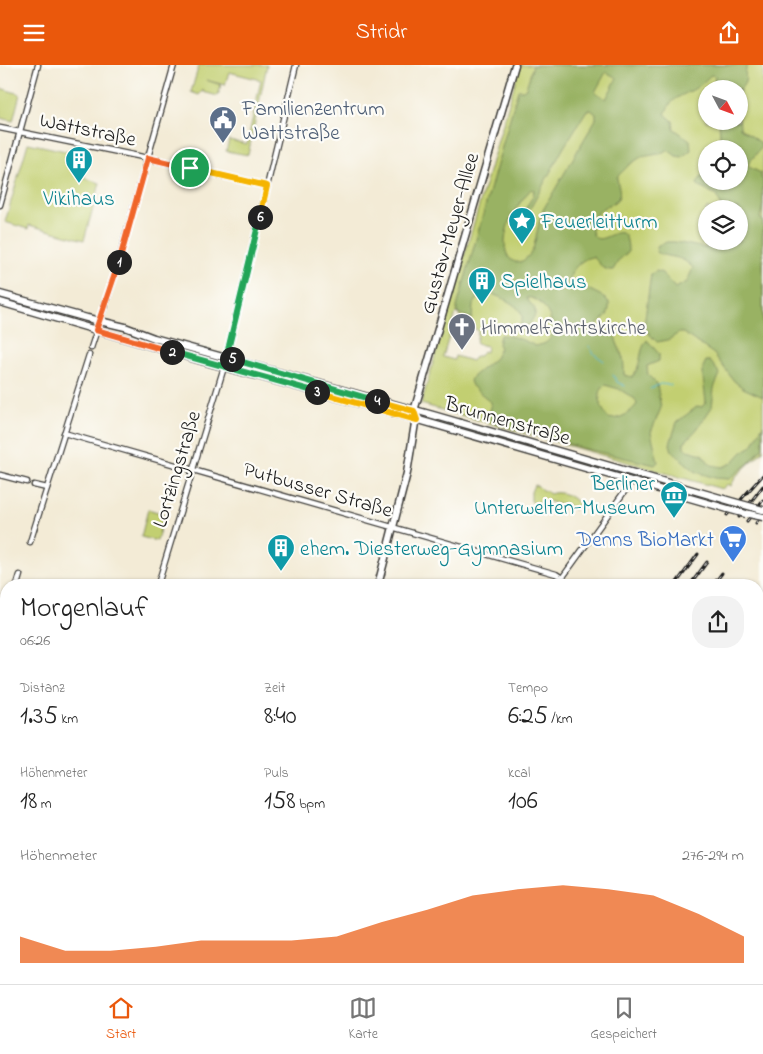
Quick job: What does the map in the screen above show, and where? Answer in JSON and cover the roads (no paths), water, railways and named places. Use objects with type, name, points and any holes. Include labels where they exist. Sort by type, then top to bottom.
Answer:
[{"type":"main road","name":"Gustav-Meyer-Allee","points":[[414,411],[515,65]]},
{"type":"main road","name":"Brunnenstraße","points":[[0,294],[613,468],[630,477],[728,509],[763,517]]},
{"type":"main road","name":"Brunnenstraße","points":[[0,303],[611,475],[630,477],[763,510]]},
{"type":"main road","points":[[224,367],[226,358]]},
{"type":"main road","points":[[380,579],[408,468],[417,420],[414,411]]},
{"type":"main road","points":[[611,475],[613,468]]},
{"type":"street","points":[[0,205],[38,65]]},
{"type":"street","points":[[91,348],[115,274],[174,65]]},
{"type":"street","points":[[226,358],[296,65]]},
{"type":"street","name":"Wattstraße","points":[[0,128],[148,158],[267,186]]},
{"type":"street","points":[[30,542],[89,355]]},
{"type":"street","name":"Lortzingstraße","points":[[160,579],[224,367]]},
{"type":"street","name":"Putbusser Straße","points":[[64,433],[556,574],[562,578]]},
{"type":"street","points":[[0,475],[27,482]]},
{"type":"street","points":[[562,578],[627,488],[630,477]]},
{"type":"street","points":[[34,485],[46,488]]},
{"type":"street","points":[[19,579],[20,575]]},
{"type":"waterway","points":[[589,346],[594,354],[604,361]]},
{"type":"waterway","points":[[613,375],[617,382],[625,386]]},
{"type":"waterway","points":[[650,389],[660,384],[671,385]]},
{"type":"railway","points":[[727,515],[763,475]]},
{"type":"railway","points":[[739,517],[763,486]]},
{"type":"railway","points":[[747,521],[763,500]]},
{"type":"railway","points":[[756,523],[763,513]]},
{"type":"railway","points":[[679,579],[698,554]]},
{"type":"railway","points":[[694,579],[707,562]]},
{"type":"railway","points":[[718,579],[722,573]]},
{"type":"place","name":"Familienzentrum Wattstraße","points":[[223,144]]},
{"type":"place","name":"Vikihaus","points":[[79,184]]},
{"type":"place","name":"Feuerleitturm","points":[[522,245]]},
{"type":"place","name":"Spielhaus","points":[[482,305]]},
{"type":"place","name":"Himmelfahrtskirche","points":[[462,351]]},
{"type":"place","name":"Berliner Unterwelten-Museum","points":[[674,519]]},
{"type":"place","name":"Denns BioMarkt","points":[[733,563]]},
{"type":"place","name":"ehem. Diesterweg-Gymnasium","points":[[281,572]]}]
